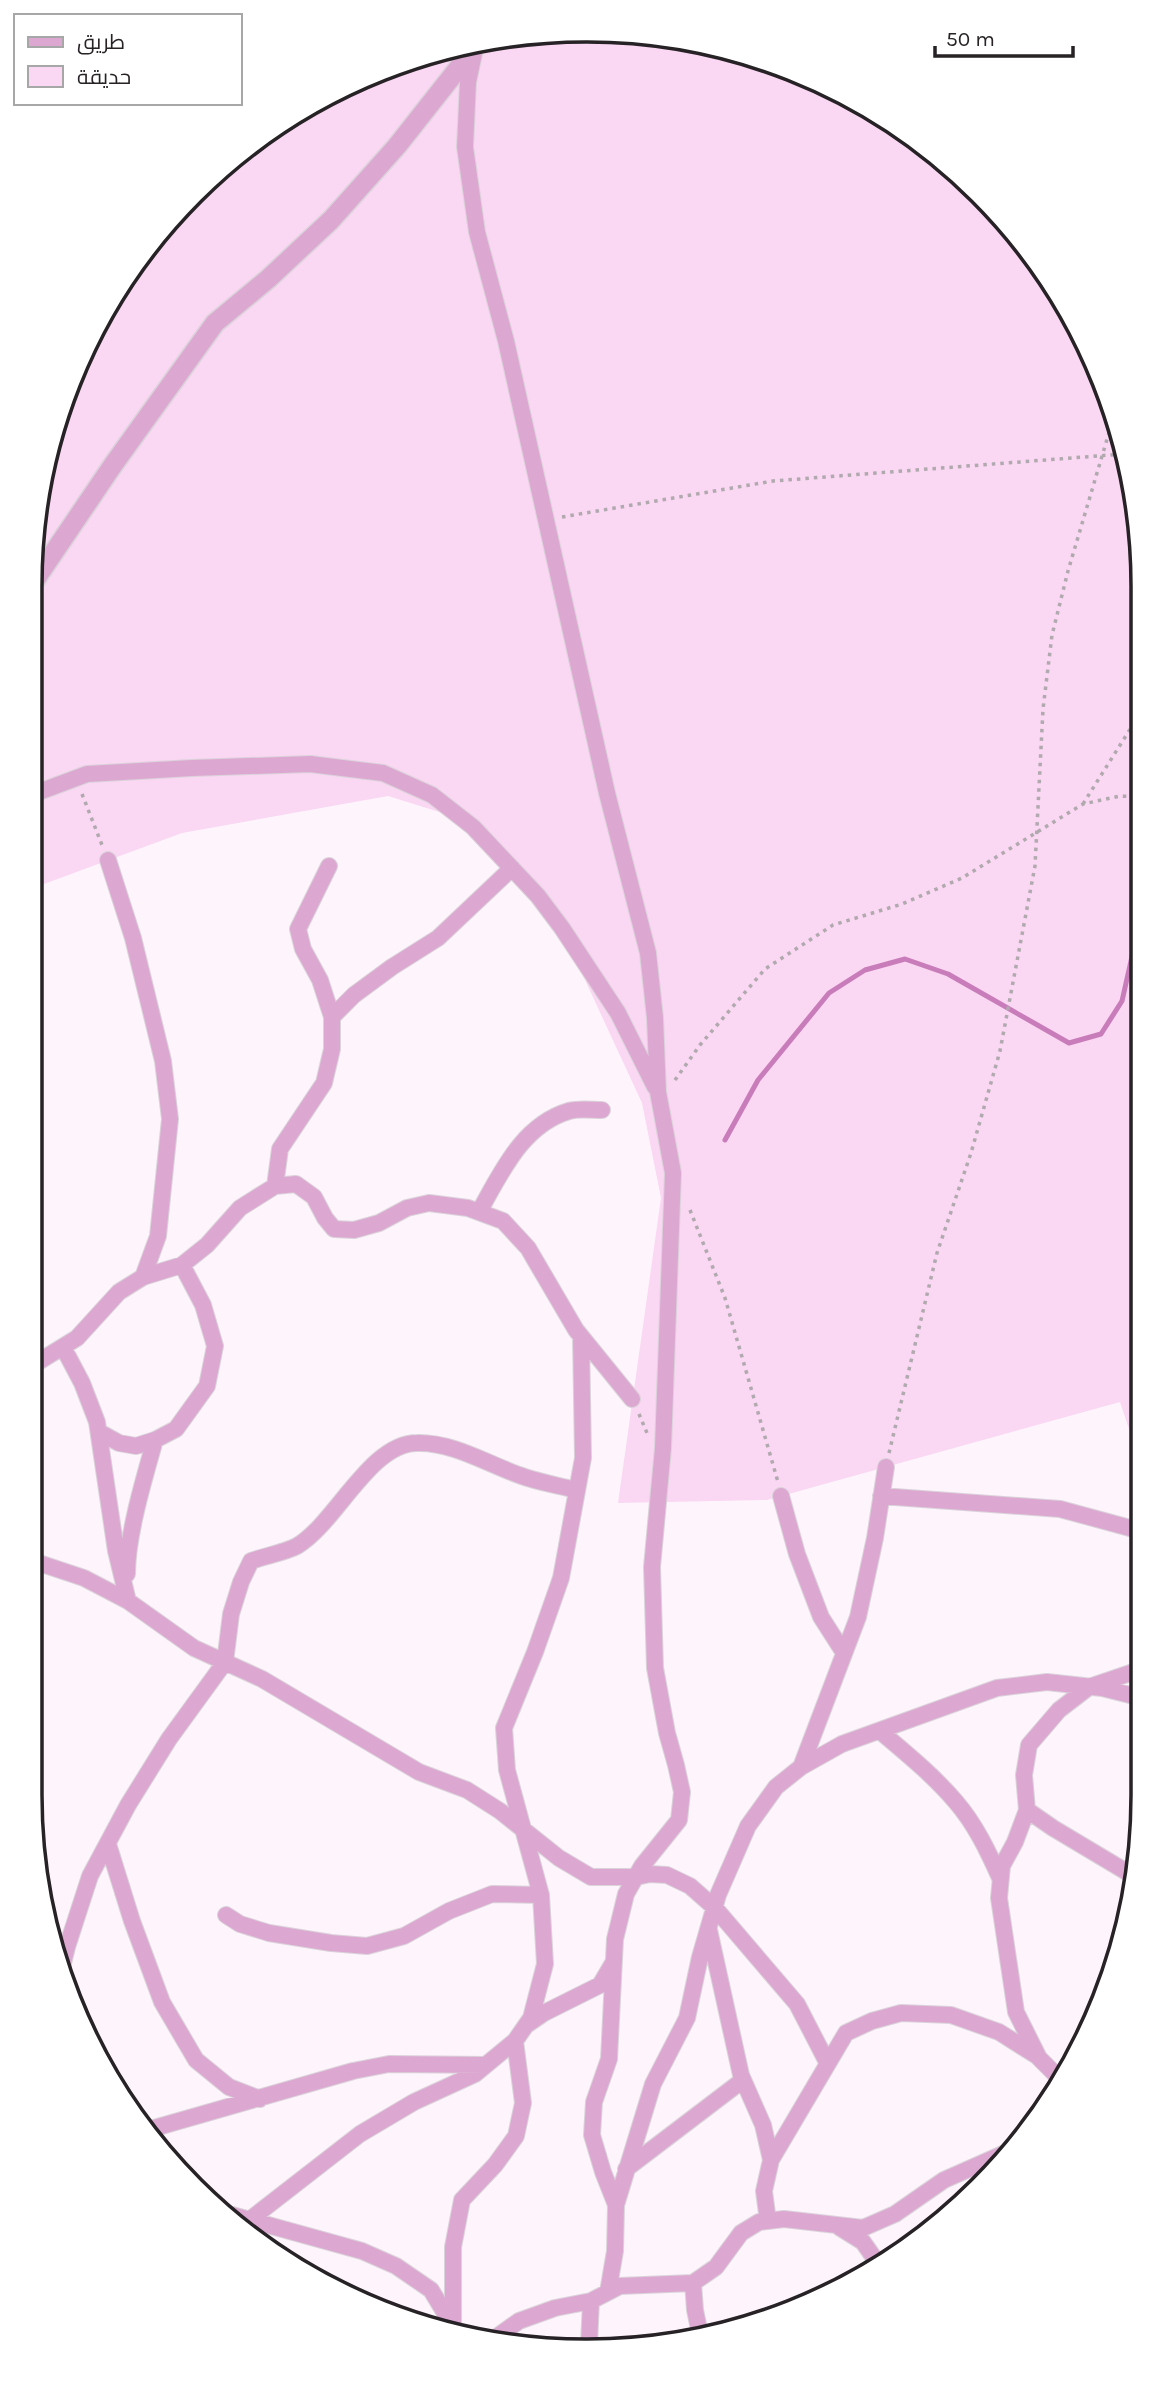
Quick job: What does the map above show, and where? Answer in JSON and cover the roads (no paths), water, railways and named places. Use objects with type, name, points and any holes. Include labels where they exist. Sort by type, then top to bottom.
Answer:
[{"type":"street","points":[[474,54],[468,82],[465,147],[477,232],[506,341],[607,793],[648,953],[659,1097],[673,1173],[663,1448],[652,1567],[655,1668],[667,1733],[682,1792],[679,1820],[626,1894],[615,1939],[609,2059],[594,2102],[592,2135],[616,2205]]},
{"type":"street","points":[[42,569],[215,323],[268,279],[331,220],[397,146],[469,55]]},
{"type":"street","points":[[42,791],[87,774],[310,764],[383,773],[432,794],[473,827],[538,896],[562,928],[618,1013],[659,1097]]},
{"type":"street","points":[[108,860],[133,938],[163,1061],[170,1119],[158,1236],[143,1277]]},
{"type":"street","points":[[275,1186],[280,1149],[324,1083],[332,1049],[332,1017],[320,980],[303,949],[298,929],[329,866]]},
{"type":"street","points":[[332,1017],[363,988],[438,937],[512,868]]},
{"type":"street","points":[[479,1212],[517,1146],[544,1123],[570,1111],[603,1110]]},
{"type":"street","points":[[42,1360],[76,1338],[119,1292],[143,1277],[182,1265],[207,1245],[240,1208],[275,1186],[296,1184],[314,1197],[334,1230],[366,1227],[407,1208],[429,1203],[468,1208],[503,1221],[528,1248],[580,1336],[632,1399]]},
{"type":"street","points":[[99,1432],[119,1443],[136,1446],[155,1440],[176,1429],[207,1386],[215,1346],[203,1306],[182,1265]]},
{"type":"street","points":[[248,2221],[360,2134],[414,2102],[475,2074],[515,2041],[531,2018],[545,1964],[541,1895],[507,1770],[504,1728],[561,1578],[583,1458],[580,1336]]},
{"type":"street","points":[[63,1347],[82,1383],[97,1422],[116,1551],[128,1601]]},
{"type":"street","points":[[128,1601],[127,1558],[155,1440]]},
{"type":"street","points":[[66,1952],[90,1876],[128,1805],[169,1739],[225,1662],[231,1614],[251,1561],[297,1546],[331,1516],[349,1491],[386,1453],[415,1442],[449,1447],[522,1476],[576,1490]]},
{"type":"street","points":[[801,1767],[858,1617],[886,1467]]},
{"type":"street","points":[[781,1496],[797,1554],[821,1617],[844,1653]]},
{"type":"street","points":[[881,1496],[1060,1509],[1131,1528]]},
{"type":"street","points":[[42,1564],[84,1578],[128,1601],[194,1648],[262,1679],[419,1772],[467,1790],[559,1858],[591,1877],[667,1875],[690,1886],[715,1908],[797,2004],[828,2062]]},
{"type":"street","points":[[1039,2057],[1016,2012],[999,1898],[1002,1866],[1027,1810],[1024,1775],[1029,1745],[1059,1710],[1088,1686],[1131,1672]]},
{"type":"street","points":[[608,2292],[615,2251],[616,2205],[653,2084],[687,2018],[715,1908],[748,1826],[776,1787],[801,1767],[842,1744],[996,1688],[1046,1682],[1088,1686],[1131,1696]]},
{"type":"street","points":[[881,1732],[957,1803],[987,1848],[1000,1880]]},
{"type":"street","points":[[1027,1810],[1125,1871]]},
{"type":"street","points":[[108,1844],[132,1921],[162,2002],[196,2060],[229,2087],[260,2099]]},
{"type":"street","points":[[226,1915],[240,1924],[269,1933],[367,1946],[404,1936],[449,1911],[492,1894],[541,1895]]},
{"type":"street","points":[[709,1928],[743,2080],[763,2125],[771,2160]]},
{"type":"street","points":[[526,2026],[544,2012],[600,1984],[614,1961]]},
{"type":"street","points":[[768,2221],[764,2191],[771,2160],[846,2033],[872,2021],[901,2013],[951,2015],[999,2032],[1039,2057],[1054,2073]]},
{"type":"street","points":[[452,2322],[453,2247],[463,2200],[495,2165],[516,2136],[523,2103],[515,2041]]},
{"type":"street","points":[[156,2128],[342,2074],[389,2064],[486,2065]]},
{"type":"street","points":[[626,2169],[743,2080]]},
{"type":"street","points":[[503,2332],[519,2321],[555,2308],[591,2301],[620,2286],[694,2283],[716,2267],[741,2233],[759,2222],[784,2218],[863,2228],[895,2214],[944,2180],[991,2159]]},
{"type":"street","points":[[251,2223],[362,2251],[396,2266],[431,2291],[448,2320]]},
{"type":"street","points":[[837,2225],[863,2242],[873,2257]]},
{"type":"street","points":[[694,2283],[699,2327]]},
{"type":"street","points":[[589,2339],[591,2301]]},
{"type":"waterway","points":[[725,1140],[758,1080],[829,993],[865,970],[905,959],[948,974],[1069,1043],[1101,1034],[1122,1001],[1131,961]]}]
